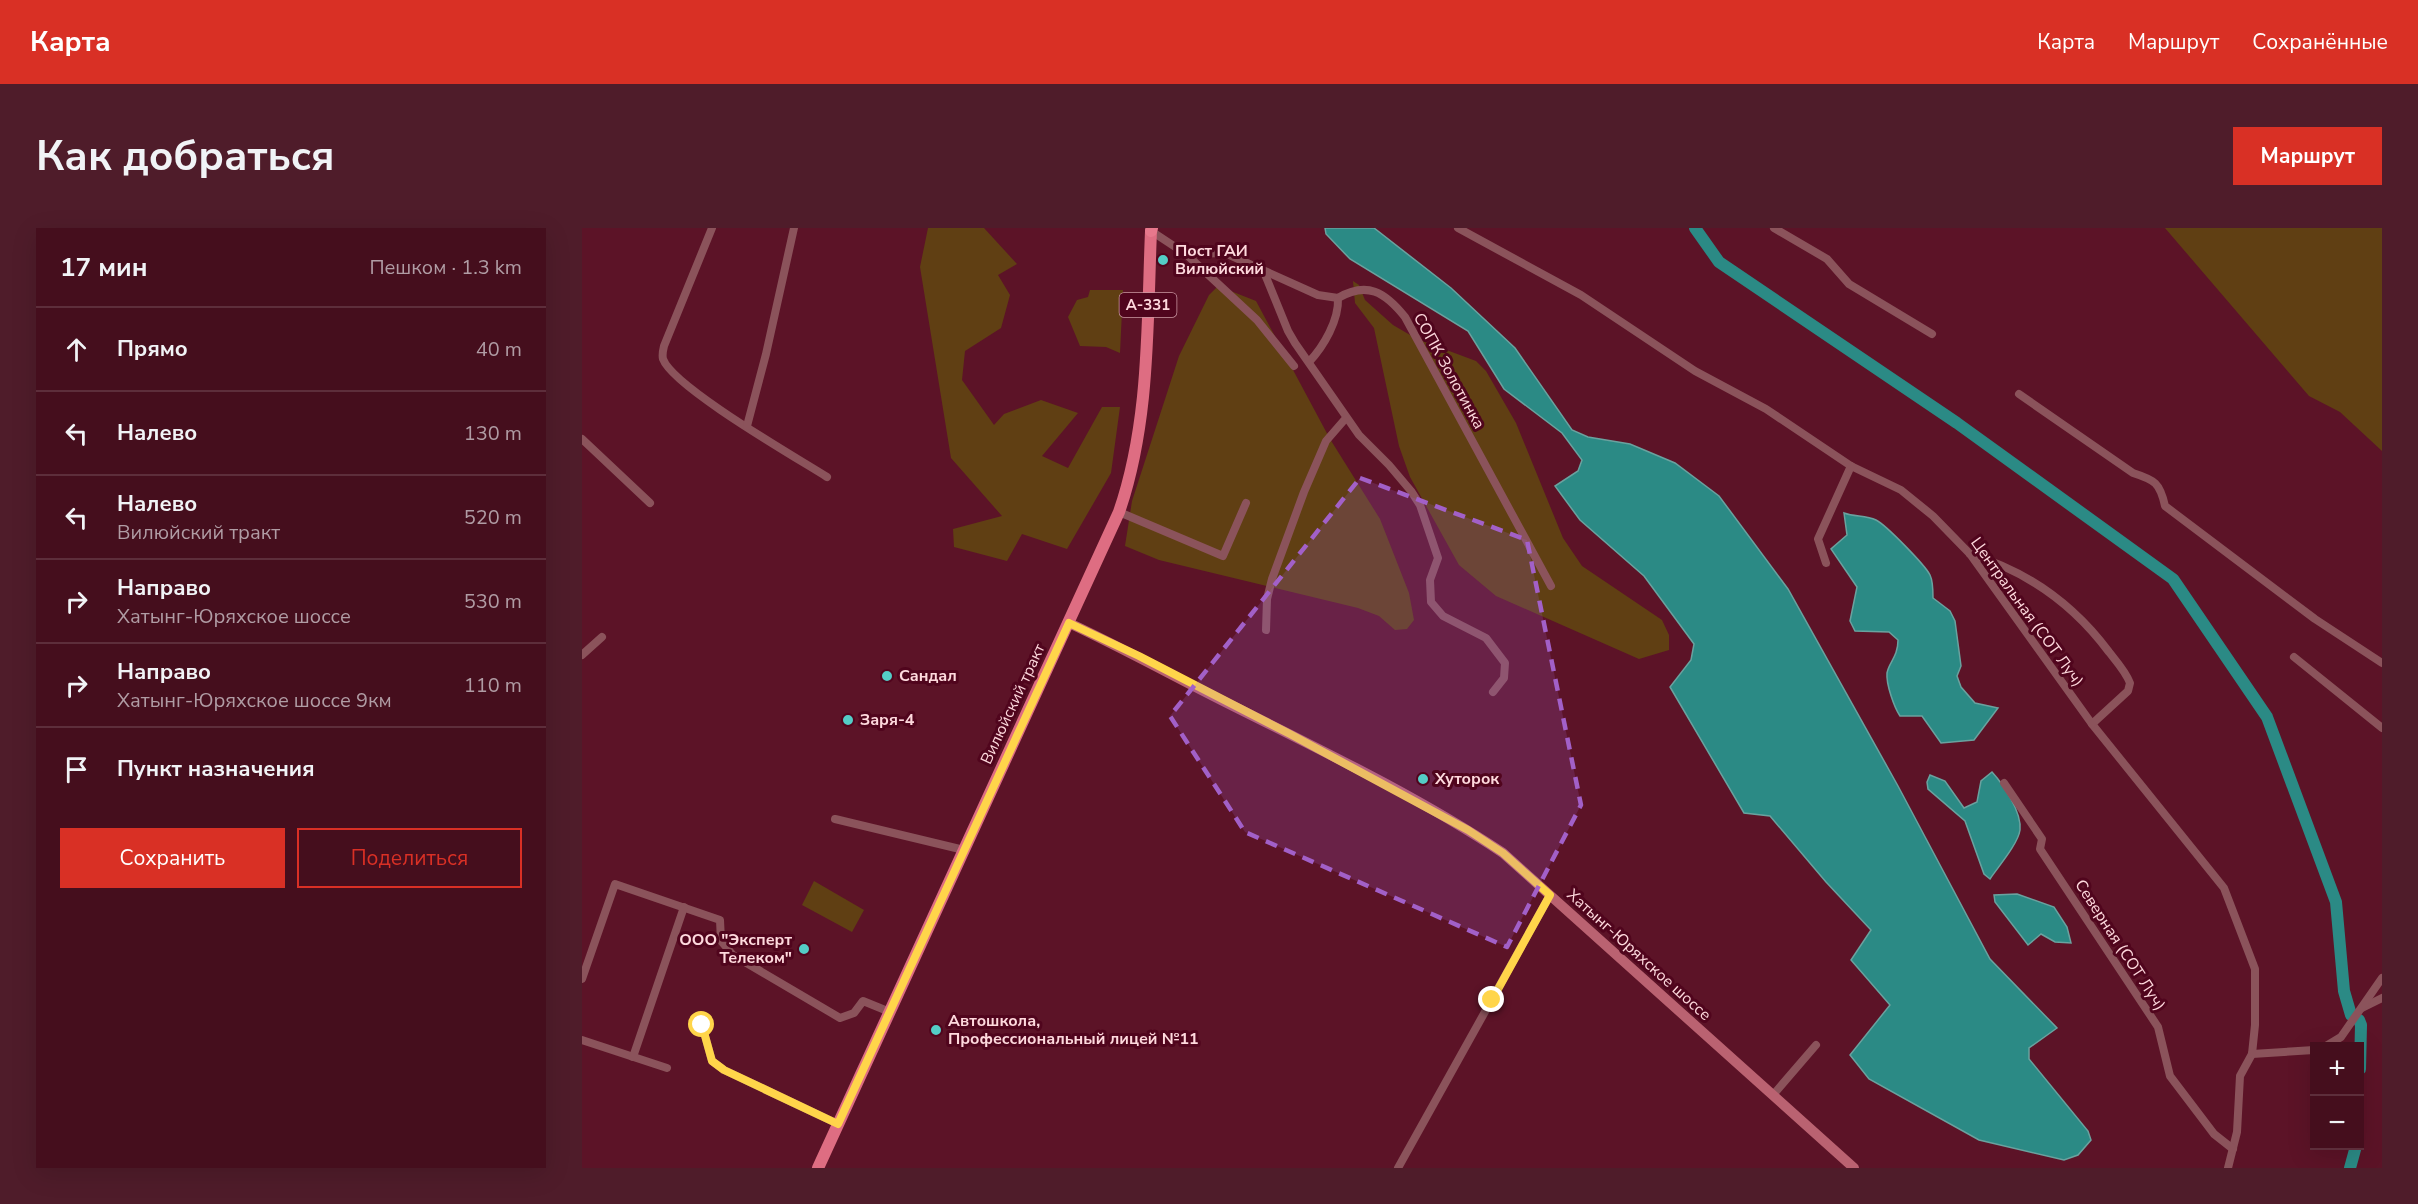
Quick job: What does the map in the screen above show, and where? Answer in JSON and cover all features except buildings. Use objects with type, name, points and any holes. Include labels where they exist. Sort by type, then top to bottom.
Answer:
[{"type":"main road","name":"Вилюйский тракт","points":[[818,1168],[1119,512],[1133,465],[1142,416],[1150,229]]},
{"type":"main road","name":"Хатынг-Юряхское шоссе","points":[[1069,623],[1311,744],[1468,830],[1503,853],[1854,1168]]},
{"type":"street","points":[[712,228],[664,346],[663,359],[671,369],[706,399],[827,477]]},
{"type":"street","points":[[747,426],[766,354],[794,228]]},
{"type":"street","name":"Центральная (СОТ Луч)","points":[[1458,228],[1581,295],[1695,371],[1766,409],[1851,466],[1901,490],[1953,534],[1970,554],[2092,724],[2224,888],[2255,969],[2255,1025],[2252,1054],[2240,1076],[2237,1132],[2228,1168]]},
{"type":"street","points":[[1773,228],[1827,259],[1849,284],[1932,334]]},
{"type":"street","points":[[1150,229],[1186,254],[1257,320],[1294,366]]},
{"type":"street","points":[[1186,254],[1225,253],[1318,295],[1338,298],[1338,306],[1327,336],[1319,351],[1309,362]]},
{"type":"street","points":[[1264,272],[1288,332],[1346,418],[1411,491],[1420,505],[1438,558],[1430,580],[1431,602],[1443,616],[1486,638],[1505,663],[1504,678],[1493,692]]},
{"type":"street","name":"СОПК Золотинка","points":[[1338,298],[1350,291],[1370,289],[1398,308],[1405,316],[1551,586]]},
{"type":"street","points":[[2019,394],[2133,473],[2152,479],[2162,491],[2165,506],[2315,619],[2382,663]]},
{"type":"street","points":[[1266,630],[1267,599],[1272,579],[1304,492],[1326,441],[1346,418]]},
{"type":"street","points":[[582,439],[650,503]]},
{"type":"street","points":[[1826,563],[1818,539],[1851,466]]},
{"type":"street","points":[[1119,512],[1223,556],[1246,503]]},
{"type":"street","points":[[1970,554],[2006,566],[2042,586],[2073,612],[2124,671],[2130,683],[2128,691],[2092,724]]},
{"type":"street","points":[[582,655],[602,637]]},
{"type":"street","points":[[2294,657],[2382,728]]},
{"type":"street","name":"Северная (СОТ Луч)","points":[[2004,783],[2042,839],[2040,849],[2158,1027],[2170,1076],[2214,1134],[2234,1149]]},
{"type":"street","points":[[835,819],[964,850]]},
{"type":"street","points":[[582,979],[615,884],[720,920],[721,941],[733,955],[840,1018],[854,1013],[863,1001],[890,1012]]},
{"type":"street","points":[[1398,1168],[1550,895]]},
{"type":"street","points":[[633,1057],[684,907]]},
{"type":"street","points":[[2333,1042],[2341,1036],[2382,978]]},
{"type":"street","points":[[2362,1008],[2382,998]]},
{"type":"street","points":[[702,1025],[712,1061],[724,1070],[838,1124]]},
{"type":"street","points":[[582,1040],[667,1068]]},
{"type":"street","points":[[1773,1095],[1816,1044]]},
{"type":"street","points":[[2252,1054],[2310,1050]]},
{"type":"highlighted area","points":[[1360,478],[1527,540],[1581,805],[1507,947],[1245,832],[1170,716]]},
{"type":"shaded area","points":[[928,228],[984,228],[1017,264],[998,275],[1010,295],[1001,328],[965,351],[962,380],[994,425],[1004,414],[1041,400],[1078,413],[1042,456],[1068,468],[1102,407],[1120,407],[1111,473],[1067,549],[1022,534],[1007,561],[954,547],[953,529],[1002,516],[951,458],[920,267]]},
{"type":"shaded area","points":[[2165,228],[2382,228],[2382,451],[2340,412],[2309,396]]},
{"type":"shaded area","points":[[1353,281],[1359,285],[1365,300],[1393,325],[1417,339],[1476,361],[1486,371],[1516,423],[1563,538],[1582,566],[1662,620],[1669,635],[1669,650],[1639,659],[1496,596],[1459,565],[1410,477],[1399,446],[1374,328],[1355,303]]},
{"type":"shaded area","points":[[1218,286],[1256,301],[1330,439],[1380,519],[1409,593],[1414,620],[1407,629],[1395,630],[1379,616],[1358,608],[1159,560],[1125,546],[1132,501],[1179,356],[1209,295]]},
{"type":"shaded area","points":[[1090,290],[1123,290],[1120,353],[1106,347],[1080,346],[1068,317],[1077,300],[1088,297]]},
{"type":"shaded area","points":[[814,881],[864,910],[852,932],[802,905]]},
{"type":"water","points":[[1325,228],[1374,228],[1451,288],[1515,348],[1572,430],[1588,437],[1630,444],[1675,463],[1719,496],[1788,589],[1898,786],[1990,959],[2057,1028],[2029,1048],[2029,1059],[2088,1131],[2091,1140],[2078,1155],[2064,1160],[1979,1140],[1869,1079],[1850,1055],[1890,1005],[1851,960],[1871,930],[1826,882],[1770,816],[1744,813],[1670,687],[1691,660],[1694,644],[1644,576],[1580,520],[1555,486],[1578,471],[1582,460],[1562,433],[1504,389],[1468,331],[1350,259],[1326,234]]},
{"type":"water","points":[[1844,513],[1872,518],[1881,523],[1930,575],[1933,598],[1950,611],[1955,621],[1961,666],[1957,676],[1961,687],[1975,703],[1998,708],[1974,740],[1941,743],[1922,716],[1900,716],[1887,678],[1897,651],[1898,640],[1889,632],[1855,631],[1850,621],[1857,587],[1831,549],[1847,535]]},
{"type":"water","points":[[1992,772],[2015,807],[2020,830],[2012,848],[1990,879],[1984,874],[1965,821],[1928,789],[1927,782],[1930,775],[1945,781],[1964,808],[1977,802],[1981,781]]},
{"type":"water","points":[[2017,894],[2054,907],[2067,927],[2071,943],[2055,942],[2041,934],[2028,945],[1995,902],[1994,895]]},
{"type":"waterway","points":[[1695,228],[1719,262],[1957,423],[2173,579],[2267,717],[2336,902],[2344,991],[2351,1015]]},
{"type":"waterway","points":[[2359,1020],[2361,1042]]},
{"type":"waterway","points":[[2350,1168],[2355,1150]]},
{"type":"place","name":"Пост ГАИ Вилюйский","points":[[1163,260]]},
{"type":"place","name":"Сандал","points":[[887,676]]},
{"type":"place","name":"Заря-4","points":[[848,720]]},
{"type":"place","name":"Хуторок","points":[[1423,779]]},
{"type":"place","name":"ООО \"Эксперт Телеком\"","points":[[804,949]]},
{"type":"place","name":"Автошкола, Профессиональный лицей №11","points":[[936,1030]]},
{"type":"route","points":[[702,1025],[712,1061],[724,1070],[838,1124],[1069,623],[1139,656],[1238,709],[1373,776],[1468,830],[1503,853],[1528,874],[1550,895],[1492,1000]]}]
